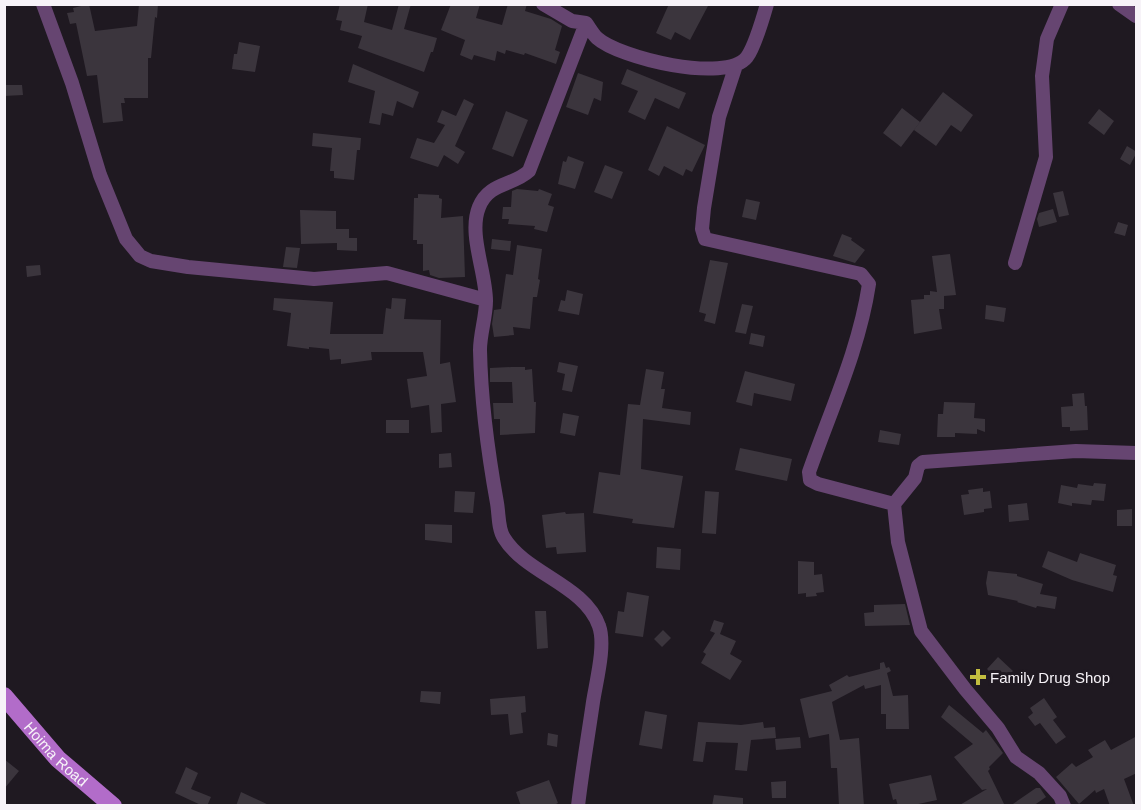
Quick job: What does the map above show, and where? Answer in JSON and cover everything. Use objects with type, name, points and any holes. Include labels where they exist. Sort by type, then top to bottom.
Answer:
[{"type":"main road","name":"Hoima Road","points":[[4,696],[58,759],[113,806]]},
{"type":"street","points":[[43,4],[72,83],[100,175],[126,239],[140,256],[151,261],[189,267],[314,279],[387,273],[486,300]]},
{"type":"street","points":[[543,4],[572,21],[586,22]]},
{"type":"street","points":[[586,22],[597,38],[622,52],[677,66],[715,69],[736,65],[747,57],[767,4]]},
{"type":"street","points":[[1015,263],[1046,157],[1042,76],[1047,39],[1062,4]]},
{"type":"street","points":[[1119,4],[1137,16]]},
{"type":"street","points":[[578,806],[602,638],[600,627],[583,602],[511,549],[502,536],[489,458],[480,348],[486,300],[476,231],[477,214],[486,195],[502,183],[521,179],[529,171],[586,22]]},
{"type":"street","points":[[736,65],[717,128],[704,208],[702,229],[705,239],[861,274],[869,284],[864,314],[853,354],[809,472],[810,480],[818,484],[894,504]]},
{"type":"street","points":[[1064,806],[1060,796],[1039,773],[1016,757],[998,728],[921,631],[898,542],[894,504],[915,478],[918,466],[923,462],[1076,451],[1137,453]]},
{"type":"building","points":[[89,4],[95,31],[137,26],[139,4],[158,4],[151,58],[148,58],[148,98],[124,98],[125,103],[121,103],[123,121],[103,123],[97,75],[87,76],[76,23],[70,24],[67,13],[74,12],[73,8]]},
{"type":"building","points":[[340,4],[368,4],[364,22],[392,30],[399,4],[411,4],[404,29],[437,38],[424,72],[358,48],[362,36],[340,30],[342,21],[336,20]]},
{"type":"building","points":[[451,4],[480,4],[476,18],[502,25],[508,4],[527,4],[525,11],[551,19],[562,26],[555,50],[560,52],[556,64],[525,53],[524,55],[506,50],[505,54],[497,51],[495,61],[474,55],[472,60],[460,55],[465,40],[441,30]]},
{"type":"building","points":[[669,4],[709,4],[690,40],[675,32],[671,40],[656,33]]},
{"type":"building","points":[[239,42],[260,46],[255,72],[232,69],[234,54],[237,54]]},
{"type":"building","points":[[353,64],[419,92],[413,108],[397,101],[393,116],[382,113],[380,125],[369,123],[375,91],[348,82]]},
{"type":"building","points":[[627,69],[686,93],[679,109],[655,98],[645,120],[628,112],[638,91],[621,84]]},
{"type":"building","points":[[578,73],[603,82],[601,101],[594,98],[588,115],[566,107]]},
{"type":"building","points":[[4,85],[22,85],[23,95],[4,96]]},
{"type":"building","points":[[943,92],[973,115],[961,132],[951,125],[936,146],[914,130]]},
{"type":"building","points":[[464,99],[474,104],[455,146],[465,152],[458,164],[444,155],[438,167],[410,158],[417,138],[434,143],[445,125],[437,122],[442,110],[456,116]]},
{"type":"building","points":[[902,108],[920,122],[901,147],[883,133]]},
{"type":"building","points":[[1099,109],[1114,121],[1104,135],[1088,123]]},
{"type":"building","points":[[506,111],[528,120],[513,157],[492,149]]},
{"type":"building","points":[[667,126],[705,145],[692,172],[686,169],[683,176],[664,166],[659,176],[648,170]]},
{"type":"building","points":[[313,133],[361,138],[360,150],[357,150],[354,180],[334,178],[334,171],[330,171],[332,148],[312,146]]},
{"type":"building","points":[[1127,146],[1137,152],[1130,165],[1120,159]]},
{"type":"building","points":[[568,156],[584,162],[575,189],[558,184],[563,161],[566,162]]},
{"type":"building","points":[[605,165],[623,172],[612,199],[594,192]]},
{"type":"building","points":[[517,189],[538,191],[539,189],[552,194],[548,205],[554,207],[547,232],[534,229],[535,226],[508,224],[509,219],[502,219],[503,207],[511,207],[512,191]]},
{"type":"building","points":[[1063,191],[1069,215],[1059,217],[1053,193]]},
{"type":"building","points":[[418,194],[439,195],[442,199],[441,218],[463,216],[465,277],[439,278],[430,275],[429,270],[423,271],[423,244],[417,244],[417,240],[413,240],[414,198],[418,198]]},
{"type":"building","points":[[746,199],[760,202],[756,220],[742,217]]},
{"type":"building","points":[[1053,209],[1057,222],[1039,227],[1037,219],[1039,213]]},
{"type":"building","points":[[300,210],[336,211],[336,229],[349,229],[349,238],[357,238],[357,251],[337,250],[337,243],[301,244]]},
{"type":"building","points":[[1118,222],[1128,225],[1125,236],[1114,233]]},
{"type":"building","points":[[842,234],[852,238],[851,240],[865,250],[855,263],[833,256]]},
{"type":"building","points":[[492,239],[511,241],[510,251],[491,249]]},
{"type":"building","points":[[517,245],[542,249],[538,279],[540,280],[537,297],[533,297],[530,329],[513,327],[514,335],[494,337],[492,324],[494,310],[501,309],[506,274],[513,275]]},
{"type":"building","points":[[286,247],[300,248],[297,268],[283,267]]},
{"type":"building","points":[[950,254],[956,295],[944,296],[944,309],[939,309],[942,329],[914,334],[911,300],[924,299],[924,295],[930,295],[930,291],[937,292],[932,256]]},
{"type":"building","points":[[710,260],[728,263],[715,324],[704,321],[706,314],[699,312]]},
{"type":"building","points":[[40,265],[41,275],[27,277],[26,266]]},
{"type":"building","points":[[567,290],[583,294],[579,315],[558,311],[561,300],[565,301]]},
{"type":"building","points":[[274,298],[333,302],[330,334],[383,334],[386,308],[391,309],[392,298],[406,299],[404,319],[441,320],[440,364],[450,362],[456,402],[441,404],[442,432],[431,433],[429,405],[411,408],[407,379],[427,376],[423,352],[371,352],[372,360],[341,364],[341,359],[330,360],[329,349],[287,346],[291,313],[273,310]]},
{"type":"building","points":[[742,304],[753,306],[746,334],[735,332]]},
{"type":"building","points":[[986,305],[1006,308],[1004,322],[985,319]]},
{"type":"building","points":[[751,333],[765,336],[763,347],[749,344]]},
{"type":"building","points":[[559,362],[578,366],[572,392],[562,390],[565,374],[557,372]]},
{"type":"building","points":[[525,367],[525,370],[532,369],[534,402],[536,402],[535,433],[500,435],[500,419],[494,419],[493,403],[513,403],[512,382],[490,382],[490,368]]},
{"type":"building","points":[[646,369],[664,372],[661,389],[665,389],[662,408],[691,412],[690,425],[643,419],[641,469],[683,476],[674,528],[632,523],[633,519],[593,513],[599,472],[620,475],[628,404],[640,405]]},
{"type":"building","points":[[745,371],[795,384],[791,401],[754,393],[752,406],[736,402]]},
{"type":"building","points":[[1084,393],[1088,430],[1070,431],[1070,427],[1062,427],[1061,407],[1073,406],[1072,394]]},
{"type":"building","points":[[944,402],[975,403],[974,418],[985,419],[985,432],[977,429],[977,434],[955,433],[955,437],[937,437],[938,414],[943,414]]},
{"type":"building","points":[[563,413],[579,416],[575,436],[560,433]]},
{"type":"building","points":[[386,420],[409,420],[409,433],[386,433]]},
{"type":"building","points":[[880,430],[901,434],[899,445],[878,442]]},
{"type":"building","points":[[740,448],[792,459],[787,481],[735,470]]},
{"type":"building","points":[[451,453],[452,467],[439,468],[439,454]]},
{"type":"building","points":[[1094,483],[1106,484],[1104,501],[1092,500],[1091,505],[1072,503],[1072,506],[1058,503],[1061,485],[1077,488],[1078,484],[1093,486]]},
{"type":"building","points":[[983,488],[983,492],[990,491],[992,508],[984,509],[984,512],[964,515],[961,495],[969,494],[968,490]]},
{"type":"building","points":[[455,491],[475,492],[473,513],[454,512]]},
{"type":"building","points":[[705,491],[719,492],[716,534],[702,533]]},
{"type":"building","points":[[1027,503],[1029,520],[1009,522],[1008,505]]},
{"type":"building","points":[[1132,509],[1132,526],[1117,526],[1117,510]]},
{"type":"building","points":[[565,512],[566,514],[584,513],[586,552],[557,554],[556,547],[546,548],[542,515]]},
{"type":"building","points":[[425,524],[452,525],[452,543],[425,540]]},
{"type":"building","points":[[657,547],[681,549],[680,570],[656,568]]},
{"type":"building","points":[[1048,551],[1077,562],[1080,553],[1116,565],[1113,575],[1117,576],[1113,592],[1072,580],[1042,567]]},
{"type":"building","points":[[798,561],[814,562],[814,575],[822,574],[824,592],[816,593],[817,596],[806,597],[806,593],[798,594]]},
{"type":"building","points":[[988,571],[1017,574],[1017,576],[1043,584],[1040,594],[1057,597],[1055,609],[1037,606],[1036,608],[1018,601],[988,595],[986,583]]},
{"type":"building","points":[[627,592],[649,596],[643,637],[615,633],[618,611],[624,612]]},
{"type":"building","points":[[905,604],[910,625],[865,626],[864,613],[874,612],[874,605]]},
{"type":"building","points":[[535,611],[546,611],[548,648],[537,649]]},
{"type":"building","points":[[714,620],[724,623],[720,634],[736,641],[730,654],[742,661],[730,680],[701,663],[706,654],[703,652],[715,633],[710,631]]},
{"type":"building","points":[[663,630],[671,638],[662,647],[654,639]]},
{"type":"building","points":[[998,657],[1013,671],[1001,683],[987,669]]},
{"type":"building","points":[[884,662],[886,668],[889,667],[891,671],[887,673],[893,696],[908,695],[909,729],[886,729],[886,714],[881,714],[881,685],[865,689],[864,685],[832,702],[840,740],[859,738],[864,806],[839,806],[837,768],[831,768],[829,734],[809,738],[800,699],[832,691],[829,685],[847,675],[849,677],[880,669],[880,663]]},
{"type":"building","points":[[421,691],[441,692],[440,704],[420,702]]},
{"type":"building","points":[[525,696],[526,712],[521,713],[523,733],[510,735],[508,714],[491,715],[490,699]]},
{"type":"building","points":[[1044,698],[1057,717],[1053,720],[1066,737],[1056,744],[1040,723],[1035,726],[1028,717],[1033,713],[1030,708]]},
{"type":"building","points":[[949,705],[983,733],[986,730],[1003,753],[988,771],[1005,806],[958,806],[987,789],[982,790],[954,757],[973,744],[941,717]]},
{"type":"building","points":[[645,711],[667,715],[662,749],[639,745]]},
{"type":"building","points":[[698,722],[741,725],[763,722],[764,728],[775,727],[776,738],[751,740],[747,771],[735,770],[738,743],[706,742],[703,762],[693,761]]},
{"type":"building","points":[[548,733],[558,735],[557,747],[547,745]]},
{"type":"building","points":[[1137,736],[1137,773],[1124,779],[1134,806],[1110,806],[1104,789],[1096,793],[1095,790],[1079,804],[1056,777],[1072,763],[1076,767],[1093,757],[1088,750],[1105,740],[1111,750]]},
{"type":"building","points":[[800,737],[801,748],[776,750],[775,739]]},
{"type":"building","points":[[4,759],[19,771],[4,789]]},
{"type":"building","points":[[186,767],[198,773],[191,789],[211,797],[207,806],[175,793]]},
{"type":"building","points":[[931,775],[937,800],[898,806],[896,799],[893,800],[889,784]]},
{"type":"building","points":[[549,780],[558,803],[552,806],[521,806],[516,792]]},
{"type":"building","points":[[786,781],[786,798],[772,798],[771,782]]},
{"type":"building","points":[[1036,788],[1040,788],[1046,797],[1033,806],[1010,806]]},
{"type":"building","points":[[241,792],[271,806],[236,806]]},
{"type":"building","points":[[714,795],[743,798],[743,806],[712,806]]},
{"type":"place","name":"Family Drug Shop","points":[[978,677]]}]
